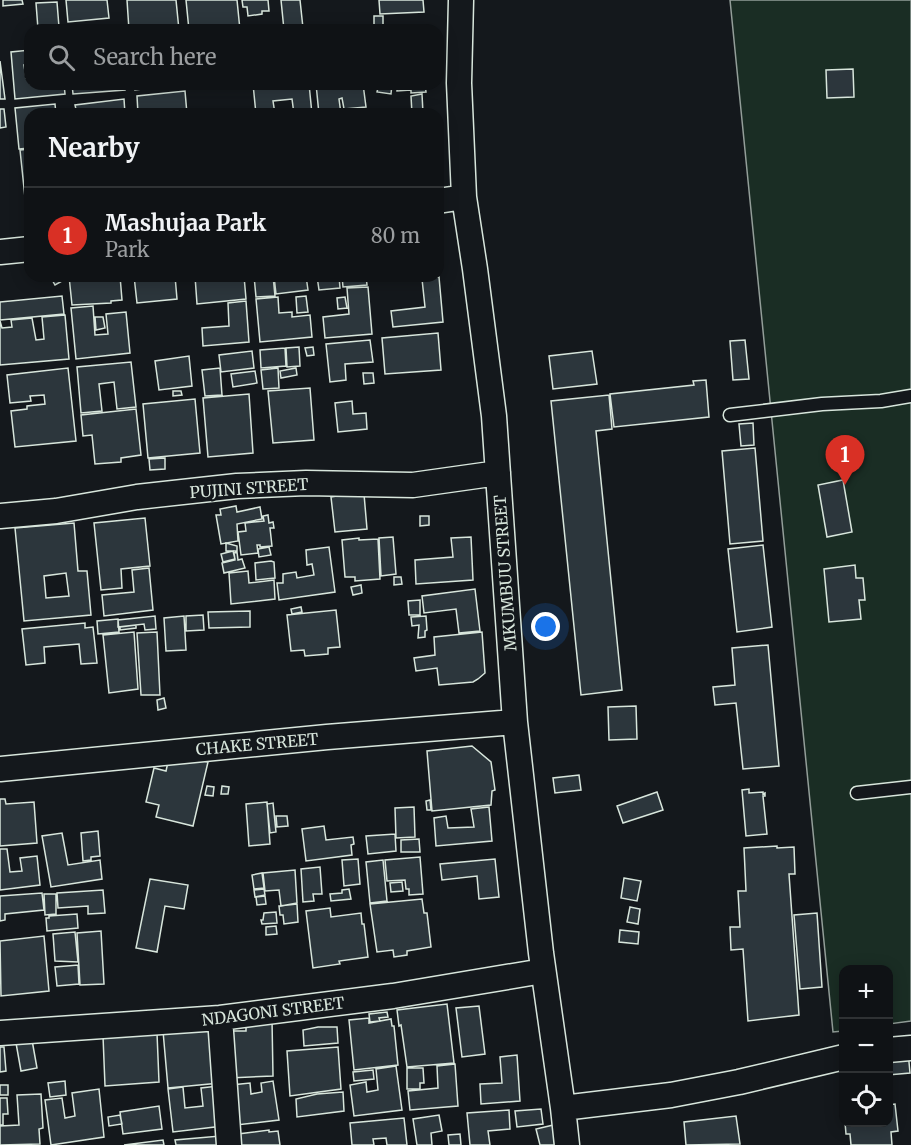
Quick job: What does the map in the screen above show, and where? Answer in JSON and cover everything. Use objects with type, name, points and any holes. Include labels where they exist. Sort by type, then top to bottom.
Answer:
[{"type":"street","name":"MKUMBUU STREET","points":[[461,0],[459,83],[464,197],[489,381],[498,472],[514,722],[543,971],[567,1145]]},
{"type":"street","points":[[444,200],[464,197]]},
{"type":"street","points":[[0,252],[24,250]]},
{"type":"street","name":"PUJINI STREET","points":[[0,516],[56,511],[137,497],[237,486],[306,483],[413,485],[498,472]]},
{"type":"street","name":"CHAKE STREET","points":[[0,769],[315,738],[514,722]]},
{"type":"street","name":"NDAGONI STREET","points":[[0,1032],[220,1018],[393,996],[543,971]]},
{"type":"street","points":[[220,1018],[229,1145]]},
{"type":"street","points":[[893,1050],[911,1048]]},
{"type":"street","points":[[563,1108],[671,1095],[739,1082],[839,1058]]},
{"type":"lane","points":[[730,415],[822,404],[881,401],[911,396]]},
{"type":"lane","points":[[857,793],[911,787]]},
{"type":"green space","points":[[730,0],[911,0],[911,1021],[893,1023],[893,965],[839,965],[839,1031],[833,1032]]},
{"type":"building","points":[[3,0],[22,0],[23,4],[3,6]]},
{"type":"building","points":[[66,0],[107,0],[109,18],[68,22]]},
{"type":"building","points":[[127,0],[176,0],[178,24],[129,24]]},
{"type":"building","points":[[186,0],[237,0],[239,24],[188,24]]},
{"type":"building","points":[[242,0],[268,0],[269,11],[248,16],[247,7],[243,7]]},
{"type":"building","points":[[281,0],[300,0],[303,24],[283,24]]},
{"type":"building","points":[[379,0],[423,0],[424,12],[380,14]]},
{"type":"building","points":[[57,2],[59,24],[38,24],[36,3]]},
{"type":"building","points":[[374,16],[383,16],[383,24],[374,24]]},
{"type":"building","points":[[24,51],[24,90],[65,90],[65,94],[15,99],[11,52]]},
{"type":"building","points":[[0,61],[5,99],[0,99]]},
{"type":"building","points":[[853,69],[854,97],[827,98],[826,70]]},
{"type":"building","points":[[73,90],[125,90],[73,94]]},
{"type":"building","points":[[254,90],[310,90],[311,108],[293,108],[292,99],[273,101],[274,108],[255,108]]},
{"type":"building","points":[[317,90],[364,90],[366,107],[344,108],[342,98],[339,99],[340,108],[318,108]]},
{"type":"building","points":[[378,90],[391,90],[391,94],[377,92]]},
{"type":"building","points":[[411,90],[426,90],[426,92],[411,93]]},
{"type":"building","points":[[185,91],[186,108],[138,108],[137,96]]},
{"type":"building","points":[[422,94],[423,108],[412,108],[411,96]]},
{"type":"building","points":[[124,99],[125,108],[76,108],[75,105]]},
{"type":"building","points":[[55,104],[55,108],[24,108],[24,149],[19,149],[15,108]]},
{"type":"building","points":[[0,109],[4,109],[6,127],[0,128]]},
{"type":"building","points":[[20,150],[24,150],[24,188]]},
{"type":"building","points":[[70,282],[120,282],[122,300],[111,301],[111,303],[72,305]]},
{"type":"building","points":[[135,282],[176,282],[177,299],[137,303]]},
{"type":"building","points":[[195,282],[245,282],[246,299],[197,304]]},
{"type":"building","points":[[255,282],[274,282],[275,296],[256,297]]},
{"type":"building","points":[[275,282],[307,282],[308,290],[276,294]]},
{"type":"building","points":[[318,282],[340,282],[340,288],[319,290]]},
{"type":"building","points":[[343,282],[367,282],[367,285],[343,287]]},
{"type":"building","points":[[422,282],[439,282],[443,322],[393,327],[391,311],[425,307]]},
{"type":"building","points":[[368,287],[372,334],[325,338],[323,317],[349,314],[347,288]]},
{"type":"building","points":[[62,296],[64,314],[0,320],[0,302]]},
{"type":"building","points":[[306,296],[308,312],[297,313],[296,297]]},
{"type":"building","points":[[278,297],[279,313],[292,312],[292,317],[310,315],[312,337],[260,342],[256,299]]},
{"type":"building","points":[[345,297],[347,308],[338,309],[337,298]]},
{"type":"building","points":[[246,301],[249,342],[203,346],[202,328],[229,326],[228,303]]},
{"type":"building","points":[[93,306],[95,335],[108,334],[106,314],[126,312],[130,353],[76,359],[71,308]]},
{"type":"building","points":[[65,315],[69,359],[0,365],[0,321],[2,328],[12,327],[11,320],[32,318],[36,340],[44,339],[42,317]]},
{"type":"building","points":[[95,317],[103,317],[105,328],[96,330]]},
{"type":"building","points":[[438,333],[441,370],[385,374],[382,338]]},
{"type":"building","points":[[370,340],[373,362],[345,364],[346,380],[330,382],[326,344]]},
{"type":"building","points":[[745,340],[749,379],[733,380],[730,341]]},
{"type":"building","points":[[299,347],[300,366],[287,367],[286,348]]},
{"type":"building","points":[[313,347],[314,355],[307,356],[305,348]]},
{"type":"building","points":[[285,348],[286,366],[261,368],[260,350]]},
{"type":"building","points":[[252,351],[254,368],[221,372],[219,355]]},
{"type":"building","points":[[592,351],[597,384],[553,389],[549,356]]},
{"type":"building","points":[[189,356],[192,386],[159,390],[155,361]]},
{"type":"building","points":[[131,362],[136,407],[117,409],[114,382],[99,384],[102,411],[81,413],[77,367]]},
{"type":"building","points":[[68,368],[76,441],[15,447],[11,411],[45,404],[44,395],[30,396],[31,401],[10,403],[7,375]]},
{"type":"building","points":[[220,368],[222,395],[205,396],[202,370]]},
{"type":"building","points":[[278,368],[279,388],[263,389],[261,370]]},
{"type":"building","points":[[296,368],[297,375],[281,378],[280,371]]},
{"type":"building","points":[[255,371],[257,383],[233,387],[231,374]]},
{"type":"building","points":[[363,373],[373,373],[374,383],[364,384]]},
{"type":"building","points":[[706,380],[709,417],[614,427],[610,394],[694,385],[693,381]]},
{"type":"building","points":[[310,388],[314,440],[273,443],[268,391]]},
{"type":"building","points":[[173,391],[181,391],[182,395],[173,396]]},
{"type":"building","points":[[249,394],[253,453],[208,457],[203,398]]},
{"type":"building","points":[[609,395],[612,429],[596,431],[622,690],[581,695],[551,401]]},
{"type":"building","points":[[195,399],[200,453],[148,458],[143,404]]},
{"type":"building","points":[[352,401],[353,414],[366,413],[367,429],[338,432],[335,403]]},
{"type":"building","points":[[136,409],[141,455],[121,458],[121,462],[95,464],[92,435],[83,436],[81,415]]},
{"type":"building","points":[[753,423],[754,445],[741,446],[739,424]]},
{"type":"building","points":[[755,448],[763,541],[730,544],[722,451]]},
{"type":"building","points":[[165,458],[165,469],[150,470],[149,459]]},
{"type":"building","points":[[843,480],[852,532],[827,537],[818,485]]},
{"type":"building","points":[[364,494],[367,529],[335,532],[331,497]]},
{"type":"building","points":[[236,506],[237,512],[260,507],[262,519],[237,524],[238,541],[221,544],[216,515],[221,515],[220,509]]},
{"type":"building","points":[[268,515],[269,523],[273,522],[274,528],[270,528],[272,546],[257,545],[258,553],[241,555],[238,532],[246,531],[245,523],[264,521],[263,516]]},
{"type":"building","points":[[420,516],[429,516],[429,525],[420,526]]},
{"type":"building","points":[[145,518],[150,566],[121,569],[122,588],[101,590],[94,523]]},
{"type":"building","points":[[74,523],[78,571],[87,571],[91,615],[24,621],[15,528]],"holes":[[[66,573],[69,596],[46,598],[44,576]]]},
{"type":"building","points":[[393,537],[396,574],[381,576],[379,538]]},
{"type":"building","points":[[471,537],[473,580],[416,584],[415,560],[453,557],[451,538]]},
{"type":"building","points":[[359,538],[359,540],[378,539],[380,579],[355,581],[355,577],[345,577],[342,540]]},
{"type":"building","points":[[226,543],[237,546],[237,551],[226,551]]},
{"type":"building","points":[[763,545],[772,627],[737,632],[728,549]]},
{"type":"building","points":[[269,547],[271,555],[259,557],[258,549]]},
{"type":"building","points":[[329,547],[335,592],[279,600],[277,583],[283,583],[283,574],[296,572],[297,578],[314,575],[312,564],[307,565],[306,550]]},
{"type":"building","points":[[233,551],[235,559],[223,562],[221,554]]},
{"type":"building","points":[[237,552],[238,560],[242,559],[245,568],[224,573],[222,563],[235,560],[234,553]]},
{"type":"building","points":[[274,562],[275,578],[256,580],[255,563]]},
{"type":"building","points":[[855,565],[856,578],[863,578],[865,600],[859,600],[861,619],[829,622],[824,569]]},
{"type":"building","points":[[149,568],[153,610],[104,616],[102,595],[134,592],[132,570]]},
{"type":"building","points":[[248,571],[249,583],[274,580],[275,599],[231,604],[229,573]]},
{"type":"building","points":[[394,577],[401,577],[402,584],[394,585]]},
{"type":"building","points":[[361,585],[362,593],[353,595],[351,587]]},
{"type":"building","points":[[475,589],[480,631],[459,633],[456,609],[424,613],[422,596]]},
{"type":"building","points":[[420,600],[420,615],[409,615],[408,601]]},
{"type":"building","points":[[301,607],[302,612],[292,614],[291,609]]},
{"type":"building","points":[[336,610],[340,647],[328,648],[328,654],[305,656],[304,650],[291,651],[287,615]]},
{"type":"building","points":[[250,611],[250,627],[209,628],[208,612]]},
{"type":"building","points":[[203,615],[204,630],[186,631],[186,616]]},
{"type":"building","points":[[155,616],[156,629],[145,630],[144,624],[118,627],[118,620]]},
{"type":"building","points":[[184,616],[186,650],[166,651],[164,618]]},
{"type":"building","points":[[426,616],[425,637],[418,638],[419,625],[412,626],[411,617]]},
{"type":"building","points":[[118,619],[119,632],[98,634],[97,621]]},
{"type":"building","points":[[85,623],[85,628],[93,627],[97,663],[81,664],[79,644],[44,647],[45,663],[26,665],[22,629]]},
{"type":"building","points":[[136,625],[136,628],[120,630],[120,627]]},
{"type":"building","points":[[134,632],[138,689],[109,693],[103,635]]},
{"type":"building","points":[[157,632],[160,695],[141,695],[137,633]]},
{"type":"building","points":[[482,632],[485,673],[473,682],[439,685],[437,668],[416,671],[414,658],[435,655],[434,637]]},
{"type":"building","points":[[768,645],[779,766],[743,769],[736,703],[715,705],[713,687],[735,685],[732,648]]},
{"type":"building","points":[[164,698],[166,708],[158,710],[157,700]]},
{"type":"building","points":[[636,706],[637,739],[609,740],[608,707]]},
{"type":"building","points":[[472,746],[491,762],[495,790],[492,791],[491,805],[432,811],[427,751]]},
{"type":"building","points":[[170,753],[208,762],[193,826],[156,817],[159,805],[146,802],[154,768],[166,771]]},
{"type":"building","points":[[579,775],[581,790],[555,793],[553,778]]},
{"type":"building","points":[[207,786],[214,787],[213,796],[205,795]]},
{"type":"building","points":[[222,786],[229,787],[228,794],[221,794]]},
{"type":"building","points":[[749,789],[749,793],[765,793],[763,796],[767,834],[746,836],[742,790]]},
{"type":"building","points":[[657,792],[663,810],[623,823],[617,806]]},
{"type":"building","points":[[0,799],[5,799],[6,804],[34,802],[37,843],[0,846]]},
{"type":"building","points":[[430,800],[431,810],[427,810],[426,801]]},
{"type":"building","points":[[267,802],[270,844],[249,846],[246,804]]},
{"type":"building","points":[[273,803],[276,832],[270,833],[267,804]]},
{"type":"building","points":[[414,807],[415,837],[396,838],[395,808]]},
{"type":"building","points":[[489,807],[492,841],[436,846],[434,818],[446,816],[448,828],[474,827],[471,809]]},
{"type":"building","points":[[276,816],[287,816],[288,826],[277,827]]},
{"type":"building","points":[[324,826],[326,840],[353,837],[352,855],[306,861],[302,829]]},
{"type":"building","points":[[98,831],[100,856],[83,861],[81,833]]},
{"type":"building","points":[[62,833],[68,865],[100,860],[102,879],[51,887],[42,836]]},
{"type":"building","points":[[395,834],[396,851],[368,854],[366,836]]},
{"type":"building","points":[[419,839],[420,852],[401,852],[401,840]]},
{"type":"building","points":[[777,846],[777,848],[794,847],[795,874],[789,874],[799,1015],[748,1021],[743,949],[731,950],[730,927],[740,927],[738,891],[746,891],[744,848]]},
{"type":"building","points":[[0,849],[7,849],[10,872],[22,871],[20,858],[37,856],[40,885],[0,890]]},
{"type":"building","points":[[420,857],[423,894],[409,895],[405,880],[387,881],[385,860]]},
{"type":"building","points":[[358,859],[360,884],[344,886],[342,860]]},
{"type":"building","points":[[495,859],[499,897],[479,899],[477,876],[442,880],[440,864]]},
{"type":"building","points":[[383,860],[387,901],[370,903],[366,862]]},
{"type":"building","points":[[320,867],[322,894],[313,894],[314,901],[303,902],[301,869]]},
{"type":"building","points":[[295,870],[297,903],[281,906],[279,890],[265,891],[263,873]]},
{"type":"building","points":[[262,873],[264,888],[254,889],[252,875]]},
{"type":"building","points":[[624,878],[641,881],[637,901],[621,898]]},
{"type":"building","points":[[150,879],[188,885],[184,909],[165,906],[157,952],[136,948]]},
{"type":"building","points":[[402,882],[403,891],[391,892],[390,883]]},
{"type":"building","points":[[264,889],[265,895],[255,897],[254,890]]},
{"type":"building","points":[[349,889],[351,899],[331,901],[330,894],[342,893],[342,890]]},
{"type":"building","points":[[103,890],[105,913],[88,914],[88,906],[58,908],[57,893]]},
{"type":"building","points":[[42,893],[44,910],[5,914],[5,920],[0,921],[0,896]]},
{"type":"building","points":[[44,894],[56,894],[56,914],[45,915]]},
{"type":"building","points":[[265,896],[266,904],[257,905],[256,897]]},
{"type":"building","points":[[422,899],[424,913],[427,913],[431,947],[407,951],[407,955],[394,957],[393,950],[377,952],[370,904]]},
{"type":"building","points":[[297,904],[298,922],[284,924],[279,906]]},
{"type":"building","points":[[630,907],[640,909],[638,924],[627,922]]},
{"type":"building","points":[[330,908],[331,917],[361,913],[368,957],[313,968],[306,911]]},
{"type":"building","points":[[276,912],[277,923],[262,924],[264,913]]},
{"type":"building","points":[[817,913],[822,987],[800,989],[794,915]]},
{"type":"building","points":[[77,914],[78,928],[47,931],[46,918],[49,916]]},
{"type":"building","points":[[276,926],[277,934],[266,935],[266,927]]},
{"type":"building","points":[[620,930],[639,932],[638,944],[619,942]]},
{"type":"building","points":[[101,931],[104,984],[80,985],[77,933]]},
{"type":"building","points":[[75,932],[78,962],[55,961],[53,934]]},
{"type":"building","points":[[44,936],[49,991],[1,996],[0,941]]},
{"type":"building","points":[[78,965],[79,984],[57,986],[55,967]]},
{"type":"building","points":[[447,1004],[454,1063],[407,1067],[397,1010]]},
{"type":"building","points":[[479,1006],[485,1054],[462,1057],[456,1008]]},
{"type":"building","points":[[387,1012],[388,1017],[370,1022],[369,1014]]},
{"type":"building","points":[[369,1018],[369,1023],[391,1019],[392,1026],[394,1026],[398,1065],[354,1070],[349,1020]]},
{"type":"building","points":[[272,1020],[273,1076],[229,1078],[228,1031],[246,1031],[246,1021]]},
{"type":"building","points":[[216,1026],[220,1083],[168,1088],[163,1031]]},
{"type":"building","points":[[337,1027],[338,1043],[304,1046],[303,1030]]},
{"type":"building","points":[[157,1033],[159,1082],[105,1086],[103,1036]]},
{"type":"building","points":[[32,1040],[37,1068],[21,1071],[16,1043]]},
{"type":"building","points":[[0,1047],[4,1047],[6,1071],[0,1072]]},
{"type":"building","points":[[338,1047],[341,1089],[290,1096],[287,1051]]},
{"type":"building","points":[[908,1051],[910,1073],[893,1075],[893,1052]]},
{"type":"building","points":[[517,1055],[520,1101],[481,1104],[480,1084],[502,1083],[500,1057]]},
{"type":"building","points":[[455,1064],[458,1106],[410,1110],[408,1091],[438,1088],[437,1066]]},
{"type":"building","points":[[396,1066],[402,1110],[354,1116],[350,1085],[366,1082],[367,1092],[378,1090],[376,1069]]},
{"type":"building","points":[[407,1068],[423,1068],[424,1083],[420,1083],[420,1089],[407,1089]]},
{"type":"building","points":[[373,1070],[374,1079],[354,1081],[353,1072]]},
{"type":"building","points":[[65,1081],[66,1095],[50,1097],[48,1083]]},
{"type":"building","points":[[273,1081],[279,1120],[236,1125],[231,1085],[250,1083],[251,1094],[262,1092],[261,1083]]},
{"type":"building","points":[[0,1085],[8,1085],[8,1095],[0,1095]]},
{"type":"building","points":[[218,1086],[223,1126],[173,1132],[168,1089],[183,1087],[185,1108],[203,1106],[201,1088]]},
{"type":"building","points":[[99,1089],[104,1137],[51,1145],[45,1100],[62,1098],[65,1118],[75,1116],[72,1093]]},
{"type":"building","points":[[343,1092],[344,1111],[297,1117],[296,1099],[317,1094]]},
{"type":"building","points":[[41,1094],[43,1128],[39,1129],[40,1144],[0,1145],[0,1126],[19,1125],[17,1095]]},
{"type":"building","points":[[0,1098],[7,1098],[8,1114],[3,1114],[3,1125],[0,1125]]},
{"type":"building","points":[[893,1104],[895,1104],[898,1131],[891,1132],[892,1145],[851,1145],[850,1134],[846,1134],[845,1127],[893,1127]]},
{"type":"building","points":[[159,1106],[162,1129],[123,1134],[120,1112]]},
{"type":"building","points":[[541,1109],[543,1124],[517,1127],[515,1111]]},
{"type":"building","points":[[509,1110],[510,1129],[488,1131],[490,1145],[470,1145],[467,1113]]},
{"type":"building","points":[[120,1115],[122,1124],[109,1126],[108,1117]]},
{"type":"building","points":[[439,1115],[442,1131],[431,1133],[432,1145],[417,1145],[413,1119]]},
{"type":"building","points":[[736,1116],[740,1144],[686,1145],[684,1122]]},
{"type":"building","points":[[404,1118],[407,1145],[387,1145],[386,1138],[373,1139],[374,1145],[352,1145],[350,1123]]},
{"type":"building","points":[[562,1123],[567,1145],[540,1145],[536,1129]]},
{"type":"building","points":[[269,1130],[269,1132],[278,1131],[280,1145],[232,1145],[230,1135]]},
{"type":"building","points":[[460,1134],[461,1145],[449,1145],[448,1135]]},
{"type":"building","points":[[220,1136],[220,1145],[176,1145],[175,1140]]},
{"type":"building","points":[[163,1140],[164,1145],[124,1145]]},
{"type":"place","name":"Mashujaa Park","points":[[845,485]]}]
